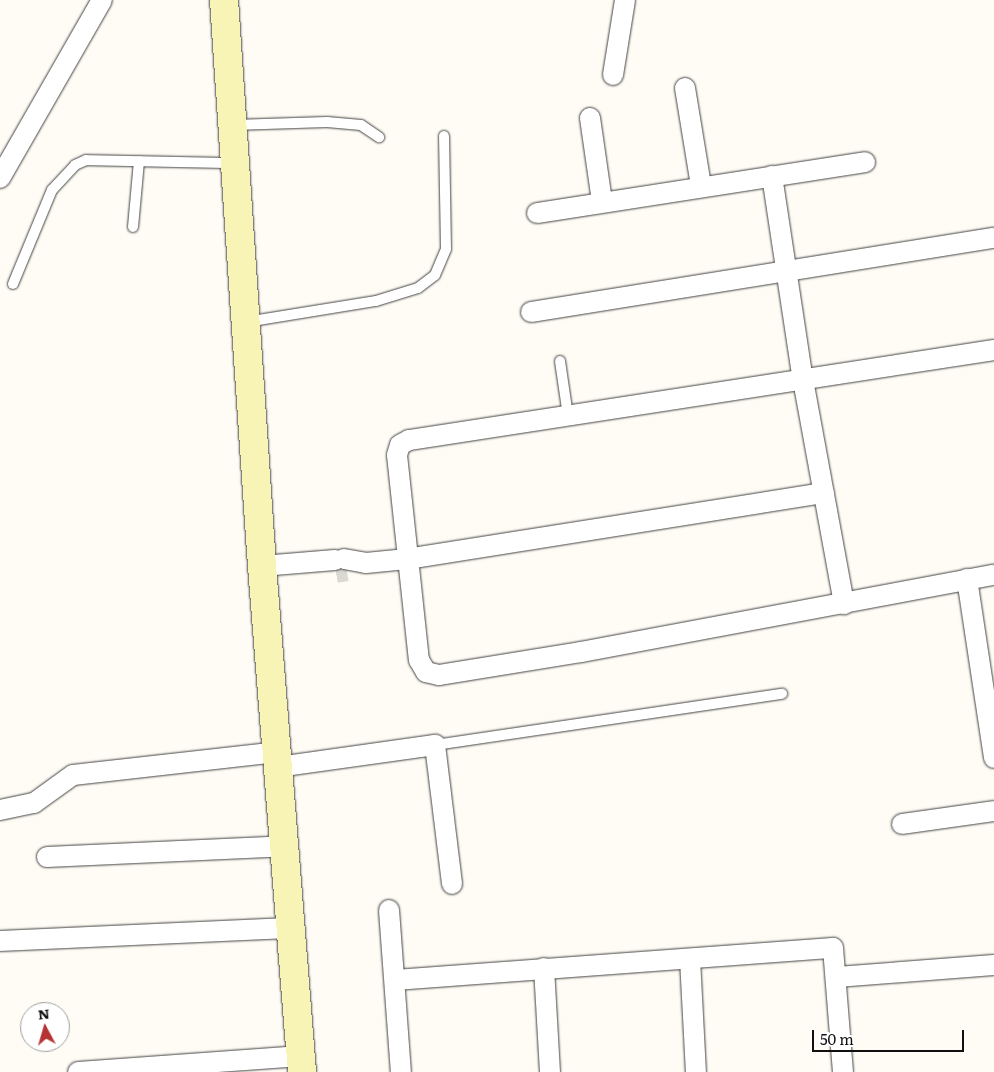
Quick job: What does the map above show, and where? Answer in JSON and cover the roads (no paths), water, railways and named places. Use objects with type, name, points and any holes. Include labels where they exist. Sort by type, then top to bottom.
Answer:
[{"type":"main road","points":[[224,0],[263,573],[302,1064]]},
{"type":"street","points":[[0,178],[102,0]]},
{"type":"street","points":[[613,75],[625,0]]},
{"type":"street","points":[[685,88],[701,186]]},
{"type":"street","points":[[590,118],[602,201]]},
{"type":"street","points":[[537,213],[602,201],[865,162]]},
{"type":"street","points":[[772,176],[803,380],[844,604]]},
{"type":"street","points":[[531,312],[994,238]]},
{"type":"street","points":[[994,350],[400,444],[398,455],[407,559],[419,660],[426,672],[439,675],[844,604],[994,575]]},
{"type":"street","points":[[263,573],[407,559],[824,493]]},
{"type":"street","points":[[967,579],[990,699],[994,758]]},
{"type":"street","points":[[0,810],[34,803],[73,775],[435,745],[452,884]]},
{"type":"street","points":[[902,824],[994,811]]},
{"type":"street","points":[[48,857],[285,846]]},
{"type":"street","points":[[389,910],[400,1072]]},
{"type":"street","points":[[0,941],[290,928]]},
{"type":"street","points":[[395,980],[833,948],[837,977],[843,1072]]},
{"type":"street","points":[[690,959],[696,1072]]},
{"type":"street","points":[[837,977],[994,965]]},
{"type":"street","points":[[544,968],[550,1072]]},
{"type":"street","points":[[78,1072],[302,1064]]},
{"type":"lane","points":[[232,125],[327,122],[361,125],[379,137]]},
{"type":"lane","points":[[245,323],[376,301],[418,288],[435,275],[446,250],[444,136]]},
{"type":"lane","points":[[13,284],[52,190],[66,173],[86,160],[234,163]]},
{"type":"lane","points":[[133,227],[139,161]]},
{"type":"lane","points":[[560,361],[568,416]]},
{"type":"lane","points":[[435,745],[782,694]]},
{"type":"tunnel","points":[[336,573],[347,571]]}]
